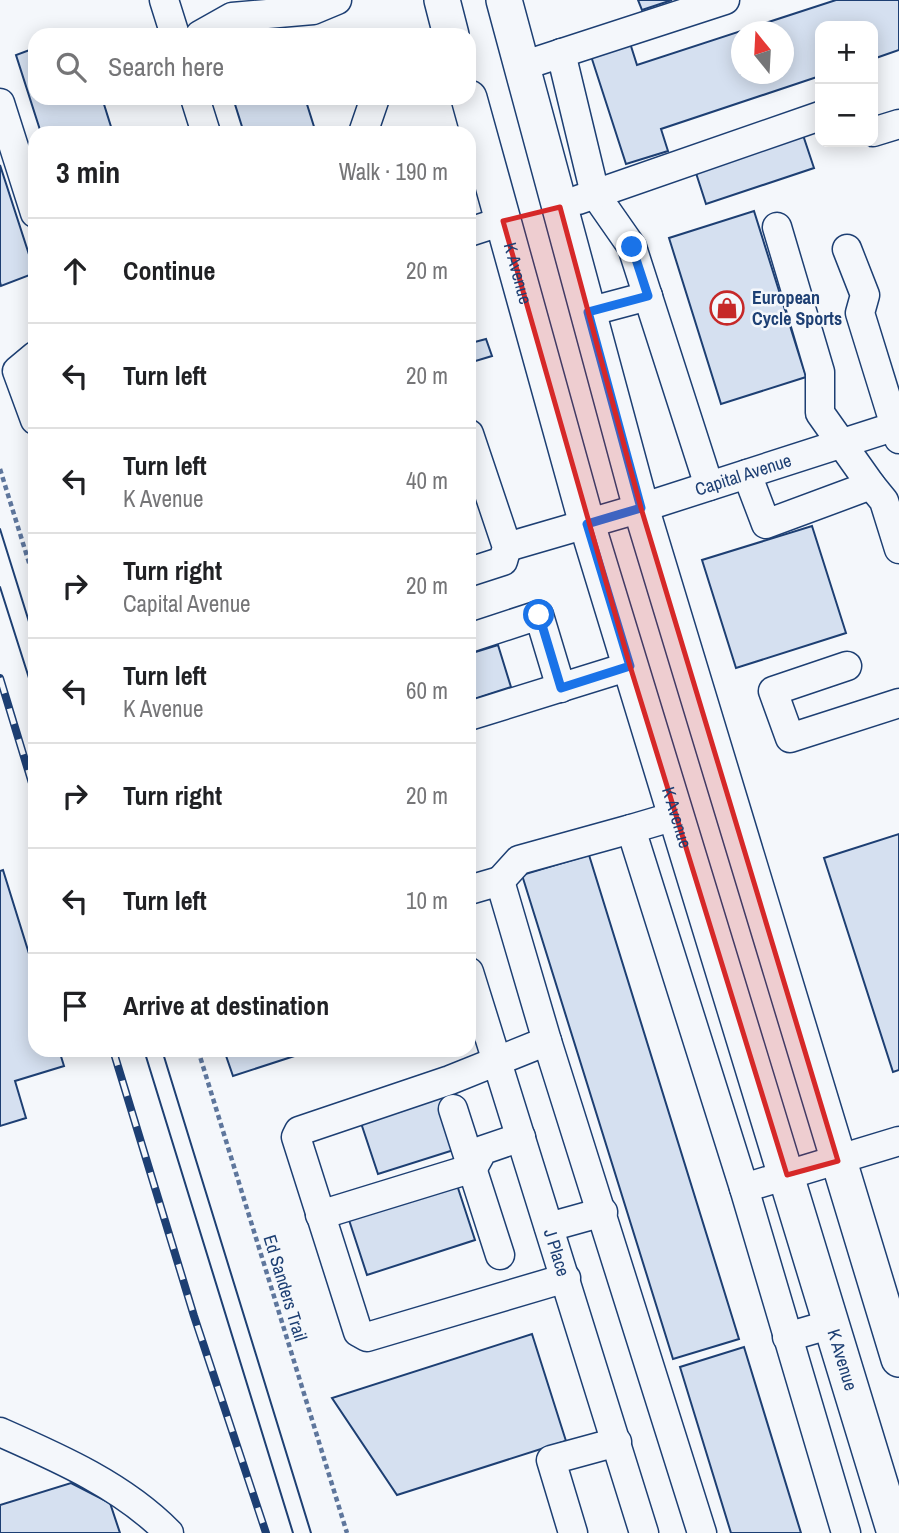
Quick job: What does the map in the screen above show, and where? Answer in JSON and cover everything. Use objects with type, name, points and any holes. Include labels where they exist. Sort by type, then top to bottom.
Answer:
[{"type":"main road","points":[[505,0],[641,508],[899,1359]]},
{"type":"main road","name":"K Avenue","points":[[471,105],[587,524],[895,1533]]},
{"type":"main road","points":[[503,221],[560,207]]},
{"type":"street","points":[[164,0],[173,28]]},
{"type":"street","points":[[212,28],[232,17],[313,10],[337,0]]},
{"type":"street","points":[[522,66],[725,0]]},
{"type":"street","points":[[561,53],[596,194],[632,247],[709,486]]},
{"type":"street","points":[[0,103],[28,192]]},
{"type":"street","points":[[197,105],[204,126]]},
{"type":"street","points":[[365,126],[373,105]]},
{"type":"street","points":[[560,207],[815,118]]},
{"type":"street","points":[[878,130],[899,124]]},
{"type":"street","points":[[476,230],[503,221]]},
{"type":"street","points":[[777,228],[820,372],[820,413],[884,501],[899,549]]},
{"type":"street","points":[[847,249],[864,295],[860,313],[898,430]]},
{"type":"street","points":[[588,312],[648,296]]},
{"type":"street","points":[[28,362],[17,371],[28,401]]},
{"type":"street","name":"Capital Avenue","points":[[507,547],[641,508],[842,443],[898,430]]},
{"type":"street","points":[[476,455],[507,547],[503,561],[476,570]]},
{"type":"street","points":[[747,474],[766,524],[871,485]]},
{"type":"street","points":[[476,636],[539,615],[561,688]]},
{"type":"street","points":[[476,714],[630,666]]},
{"type":"street","points":[[847,666],[773,691],[790,738],[899,703]]},
{"type":"street","points":[[476,888],[500,881],[519,860],[675,816]]},
{"type":"street","points":[[631,829],[744,1188],[846,1533]]},
{"type":"street","points":[[500,881],[547,1041],[702,1533]]},
{"type":"street","name":"J Place","points":[[476,995],[645,1533]]},
{"type":"street","points":[[547,1041],[497,1063],[448,1094],[299,1131],[296,1138],[358,1332],[367,1337],[566,1278]]},
{"type":"street","points":[[448,1094],[500,1255]]},
{"type":"street","points":[[320,1214],[473,1168],[483,1150],[521,1137]]},
{"type":"street","points":[[744,1188],[899,1141]]},
{"type":"street","points":[[549,1227],[603,1212]]},
{"type":"street","points":[[787,1337],[832,1324]]},
{"type":"street","points":[[0,1433],[72,1464],[156,1520],[169,1533]]},
{"type":"street","points":[[573,1533],[551,1460],[617,1442]]},
{"type":"path","points":[[0,469],[28,559]]},
{"type":"path","name":"Ed Sanders Trail","points":[[200,1057],[347,1533]]},
{"type":"highlighted area","points":[[560,207],[641,508],[838,1161],[787,1175],[630,666],[503,221]]},
{"type":"building","points":[[638,0],[672,0],[642,10]]},
{"type":"building","points":[[836,0],[899,0],[899,50],[878,57],[878,21],[815,21],[815,78],[661,129],[668,151],[626,164],[591,56],[630,43],[637,65],[731,34],[731,84],[794,84],[794,21],[772,21]]},
{"type":"building","points":[[28,51],[28,92],[16,55]]},
{"type":"building","points":[[32,105],[104,105],[111,126],[39,126]]},
{"type":"building","points":[[235,105],[307,105],[314,126],[242,126]]},
{"type":"building","points":[[803,135],[814,168],[706,204],[695,170]]},
{"type":"building","points":[[0,165],[28,251],[28,276],[1,286]]},
{"type":"building","points":[[754,211],[806,377],[721,404],[669,238]]},
{"type":"building","points":[[486,339],[492,356],[476,361],[476,342]]},
{"type":"building","points":[[812,526],[846,633],[736,668],[702,560]]},
{"type":"building","points":[[498,645],[511,687],[476,698],[476,652]]},
{"type":"building","points":[[899,834],[899,1070],[893,1072],[824,858]]},
{"type":"building","points":[[589,855],[739,1339],[673,1359],[522,875]]},
{"type":"building","points":[[3,870],[28,950],[28,1057],[61,1057],[64,1066],[15,1081],[26,1118],[0,1126],[0,871]]},
{"type":"building","points":[[226,1057],[291,1057],[233,1076]]},
{"type":"building","points":[[453,1090],[458,1107],[460,1148],[378,1174],[360,1120]]},
{"type":"building","points":[[457,1185],[475,1240],[367,1275],[349,1220]]},
{"type":"building","points":[[532,1334],[566,1441],[397,1495],[332,1398]]},
{"type":"building","points":[[744,1347],[801,1533],[731,1533],[680,1367]]},
{"type":"building","points":[[71,1483],[110,1503],[120,1533],[0,1533],[0,1505]]},
{"type":"tram line","points":[[0,529],[28,619]]},
{"type":"tram line","points":[[0,587],[28,675]]},
{"type":"tram line","points":[[146,1057],[293,1533]]},
{"type":"tram line","points":[[164,1057],[311,1533]]},
{"type":"railway","points":[[0,678],[28,770]]},
{"type":"railway","points":[[115,1057],[194,1316],[266,1533]]},
{"type":"place","name":"European Cycle Sports","points":[[727,308]]},
{"type":"route","points":[[539,615],[561,688],[630,666],[587,524],[641,508],[588,312],[648,296],[632,247]]}]
